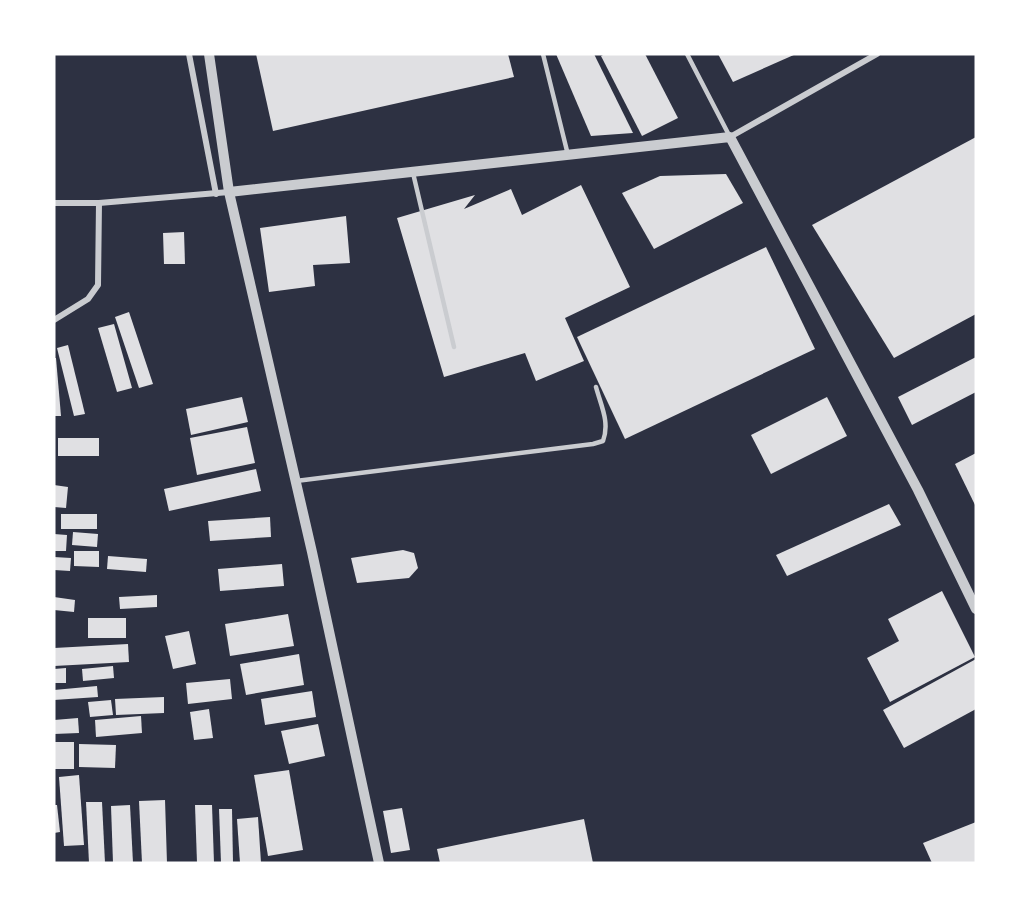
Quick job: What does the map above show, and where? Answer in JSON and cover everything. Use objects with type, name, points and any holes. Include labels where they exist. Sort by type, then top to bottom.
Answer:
[{"type":"street","points":[[189,54],[216,194]]},
{"type":"street","points":[[209,54],[229,192],[296,481],[379,863]]},
{"type":"street","points":[[54,203],[99,203],[216,194],[730,137],[877,54]]},
{"type":"street","points":[[730,137],[918,490],[976,609]]},
{"type":"street","points":[[54,320],[88,299],[98,285],[99,203]]},
{"type":"lane","points":[[543,54],[568,155]]},
{"type":"lane","points":[[687,54],[730,137]]},
{"type":"lane","points":[[413,172],[454,347]]},
{"type":"lane","points":[[296,481],[603,441],[607,431],[606,421],[596,387]]},
{"type":"building","points":[[256,54],[508,54],[514,77],[273,131]]},
{"type":"building","points":[[556,54],[594,54],[633,133],[591,136]]},
{"type":"building","points":[[605,54],[645,54],[678,118],[642,136],[601,56]]},
{"type":"building","points":[[718,54],[796,54],[733,82]]},
{"type":"building","points":[[976,137],[976,314],[894,358],[812,225]]},
{"type":"building","points":[[726,174],[743,203],[654,249],[622,193],[660,176]]},
{"type":"building","points":[[581,185],[630,287],[565,318],[584,361],[536,381],[525,353],[444,377],[397,218],[475,195],[464,209],[511,189],[522,215]]},
{"type":"building","points":[[346,216],[350,263],[313,265],[315,286],[269,292],[260,228]]},
{"type":"building","points":[[184,232],[185,264],[164,264],[163,233]]},
{"type":"building","points":[[766,247],[815,349],[625,439],[577,337]]},
{"type":"building","points":[[129,312],[153,384],[139,388],[115,317]]},
{"type":"building","points":[[114,324],[132,388],[117,392],[98,328]]},
{"type":"building","points":[[68,345],[85,414],[74,416],[57,348]]},
{"type":"building","points":[[976,357],[976,392],[912,425],[898,397]]},
{"type":"building","points":[[54,358],[56,358],[61,416],[54,416]]},
{"type":"building","points":[[242,397],[248,422],[191,435],[186,409]]},
{"type":"building","points":[[827,397],[847,436],[771,474],[751,435]]},
{"type":"building","points":[[247,427],[255,463],[197,475],[190,438]]},
{"type":"building","points":[[58,438],[99,438],[99,456],[58,456]]},
{"type":"building","points":[[976,453],[976,507],[955,464]]},
{"type":"building","points":[[256,469],[261,491],[169,511],[164,489]]},
{"type":"building","points":[[54,485],[68,487],[66,508],[54,507]]},
{"type":"building","points":[[889,504],[901,525],[787,576],[776,555]]},
{"type":"building","points":[[61,514],[97,514],[97,529],[61,529]]},
{"type":"building","points":[[270,517],[271,537],[210,541],[208,521]]},
{"type":"building","points":[[73,532],[98,534],[97,547],[72,545]]},
{"type":"building","points":[[54,534],[67,535],[66,551],[54,551]]},
{"type":"building","points":[[403,550],[414,553],[418,568],[409,578],[357,583],[351,558]]},
{"type":"building","points":[[74,551],[99,551],[99,567],[74,566]]},
{"type":"building","points":[[108,556],[147,559],[146,572],[107,569]]},
{"type":"building","points":[[54,557],[71,558],[70,571],[54,570]]},
{"type":"building","points":[[282,564],[284,586],[220,591],[218,569]]},
{"type":"building","points":[[942,591],[975,657],[890,702],[867,658],[899,641],[888,619]]},
{"type":"building","points":[[157,595],[157,607],[120,609],[119,597]]},
{"type":"building","points":[[54,597],[75,600],[74,612],[54,610]]},
{"type":"building","points":[[288,614],[294,646],[230,656],[225,624]]},
{"type":"building","points":[[88,618],[126,618],[126,638],[88,638]]},
{"type":"building","points":[[189,631],[196,664],[173,669],[165,636]]},
{"type":"building","points":[[128,644],[129,662],[54,666],[54,648]]},
{"type":"building","points":[[299,654],[304,685],[246,695],[240,664]]},
{"type":"building","points":[[976,659],[976,709],[904,748],[883,710]]},
{"type":"building","points":[[113,666],[114,678],[83,681],[82,669]]},
{"type":"building","points":[[66,668],[66,683],[54,683],[54,669]]},
{"type":"building","points":[[230,679],[232,699],[188,704],[186,683]]},
{"type":"building","points":[[97,686],[98,697],[54,700],[54,690]]},
{"type":"building","points":[[312,691],[316,717],[265,725],[261,699]]},
{"type":"building","points":[[164,697],[164,713],[116,715],[115,699]]},
{"type":"building","points":[[111,700],[113,715],[90,717],[88,702]]},
{"type":"building","points":[[209,709],[213,738],[194,740],[190,712]]},
{"type":"building","points":[[141,716],[142,733],[96,737],[95,720]]},
{"type":"building","points":[[78,718],[79,733],[54,734],[54,720]]},
{"type":"building","points":[[318,724],[325,756],[289,764],[281,731]]},
{"type":"building","points":[[54,742],[74,742],[74,769],[54,769]]},
{"type":"building","points":[[79,744],[116,745],[115,768],[79,767]]},
{"type":"building","points":[[289,770],[303,850],[268,856],[254,775]]},
{"type":"building","points":[[79,775],[84,845],[64,846],[59,777]]},
{"type":"building","points":[[165,800],[167,863],[142,863],[139,801]]},
{"type":"building","points":[[86,802],[102,802],[105,863],[89,863]]},
{"type":"building","points":[[54,805],[57,805],[60,832],[54,833]]},
{"type":"building","points":[[130,805],[133,863],[113,863],[111,806]]},
{"type":"building","points":[[195,805],[212,805],[214,863],[197,863]]},
{"type":"building","points":[[402,808],[410,850],[391,853],[383,811]]},
{"type":"building","points":[[219,809],[232,809],[233,863],[221,863]]},
{"type":"building","points":[[258,817],[261,863],[240,863],[237,819]]},
{"type":"building","points":[[584,819],[593,863],[440,863],[437,849]]},
{"type":"building","points":[[976,822],[976,863],[932,863],[923,843]]}]
